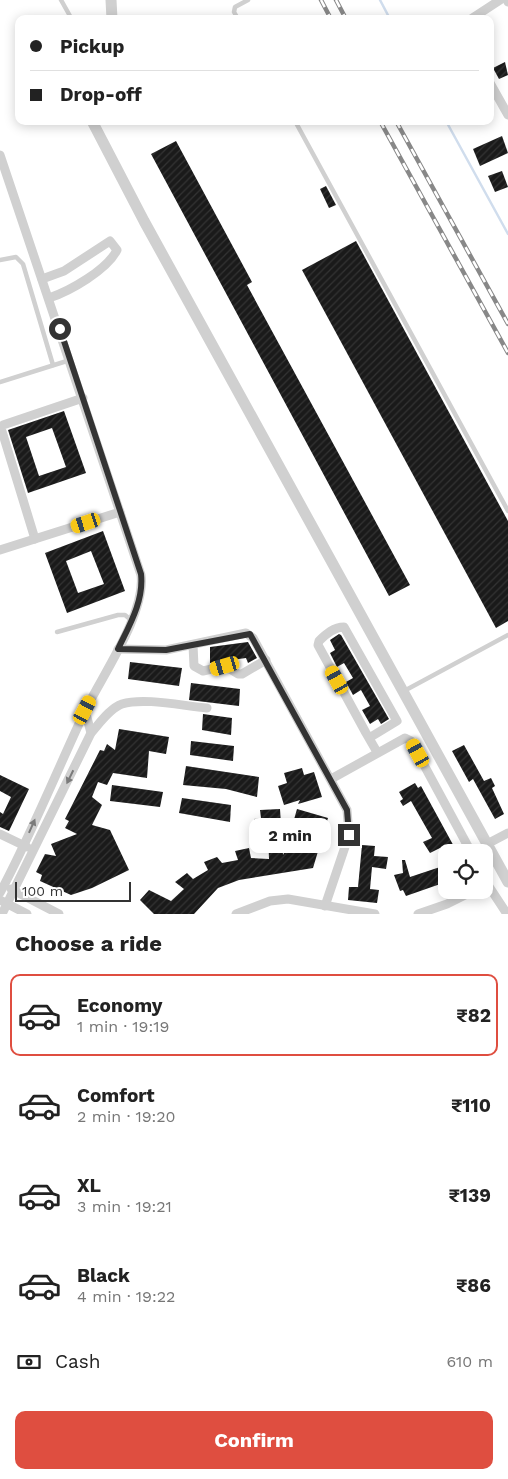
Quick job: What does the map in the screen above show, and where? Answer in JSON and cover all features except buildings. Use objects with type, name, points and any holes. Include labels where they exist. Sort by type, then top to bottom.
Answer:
[{"type":"street","points":[[111,0],[112,15]]},
{"type":"street","points":[[477,15],[500,0]]},
{"type":"street","points":[[494,91],[508,115]]},
{"type":"street","points":[[94,125],[144,220],[487,844],[508,833]]},
{"type":"street","points":[[0,155],[2,169],[83,398],[141,574],[143,588],[132,620],[85,710],[2,890],[14,891],[59,914]]},
{"type":"street","points":[[42,279],[64,271],[110,242],[117,250],[82,283],[70,291],[49,298]]},
{"type":"street","points":[[35,539],[1,428],[3,425],[83,398]]},
{"type":"street","points":[[0,550],[120,512]]},
{"type":"street","points":[[369,738],[398,721],[344,628],[340,627],[319,640],[318,646],[369,738],[377,752]]},
{"type":"street","points":[[118,649],[166,650],[250,634],[347,810],[350,823],[349,835],[324,906]]},
{"type":"street","points":[[193,644],[194,666],[203,671],[225,666],[238,674],[242,674],[266,660]]},
{"type":"street","points":[[27,914],[3,907],[14,891],[91,733],[120,704],[144,702],[207,708]]},
{"type":"street","points":[[85,710],[91,733]]},
{"type":"street","points":[[331,779],[405,738],[411,741],[467,844]]},
{"type":"street","points":[[48,791],[60,796]]},
{"type":"street","points":[[0,834],[34,850]]},
{"type":"street","points":[[493,855],[508,882]]},
{"type":"street","points":[[493,894],[506,914]]},
{"type":"street","points":[[236,914],[270,901],[288,899],[375,914]]},
{"type":"street","points":[[418,914],[457,899]]},
{"type":"lane","points":[[61,0],[69,15]]},
{"type":"lane","points":[[236,15],[234,12],[236,7],[248,0]]},
{"type":"lane","points":[[297,125],[508,511]]},
{"type":"lane","points":[[0,260],[16,257],[23,264],[53,365]]},
{"type":"lane","points":[[0,382],[70,360]]},
{"type":"lane","points":[[57,632],[118,615],[125,615],[132,620]]},
{"type":"lane","points":[[403,692],[508,634]]},
{"type":"waterway","points":[[380,0],[388,15]]},
{"type":"waterway","points":[[448,125],[508,234]]},
{"type":"railway","points":[[321,0],[329,15]]},
{"type":"railway","points":[[336,0],[344,15]]},
{"type":"railway","points":[[382,125],[508,353]]},
{"type":"railway","points":[[398,125],[508,324]]},
{"type":"route","points":[[60,329],[141,574],[143,588],[132,620],[118,649],[166,650],[246,633],[250,634],[254,638],[347,810],[350,823],[349,835]]}]
